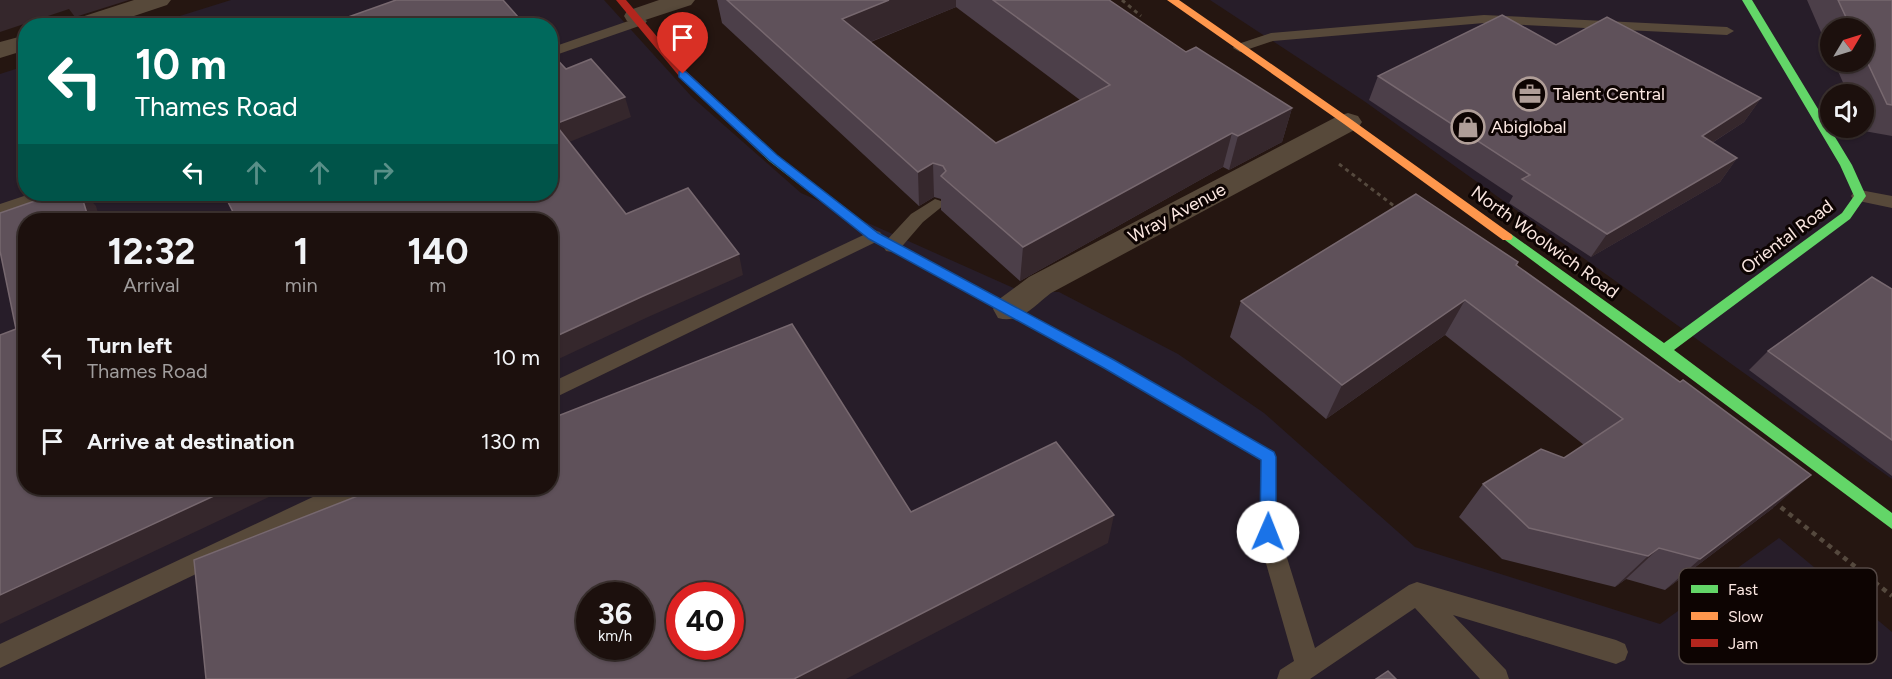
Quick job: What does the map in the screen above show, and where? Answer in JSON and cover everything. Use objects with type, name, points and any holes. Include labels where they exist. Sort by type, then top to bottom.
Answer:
[{"type":"street","points":[[103,18],[159,0]]},
{"type":"street","points":[[683,0],[632,12],[683,74],[773,158],[874,236],[1109,364],[1269,457],[1268,532]]},
{"type":"street","name":"North Woolwich Road","points":[[1172,0],[1348,122],[1664,350],[1892,522]]},
{"type":"street","points":[[1748,0],[1846,165],[1860,196]]},
{"type":"street","points":[[0,50],[18,44]]},
{"type":"street","name":"Wray Avenue","points":[[1009,309],[1040,285],[1348,122]]},
{"type":"street","name":"Oriental Road","points":[[1664,350],[1846,216],[1860,196]]},
{"type":"lane","points":[[558,49],[632,12]]},
{"type":"lane","points":[[1240,48],[1271,37],[1484,19],[1726,31]]},
{"type":"lane","points":[[1860,196],[1892,202]]},
{"type":"lane","points":[[0,210],[26,201]]},
{"type":"lane","points":[[892,246],[917,218],[935,205]]},
{"type":"lane","points":[[558,388],[874,236]]},
{"type":"lane","points":[[0,656],[338,495]]},
{"type":"lane","points":[[1268,532],[1299,672],[1417,593]]},
{"type":"lane","points":[[1417,593],[1616,652]]},
{"type":"lane","points":[[1417,593],[1497,679]]},
{"type":"path","points":[[1333,160],[1399,210]]},
{"type":"path","points":[[1771,500],[1857,568]]},
{"type":"path","points":[[1877,584],[1892,596]]},
{"type":"shaded area","points":[[231,0],[604,0],[692,97],[801,193],[1020,291],[1059,292],[1178,354],[1264,413],[1415,547],[1660,624],[1679,610],[1679,664],[1877,664],[1877,620],[1892,632],[1892,679],[0,679],[0,74],[18,68],[18,201],[558,201],[558,18],[173,18]]},
{"type":"shaded area","points":[[1210,0],[1892,0],[1892,479],[1364,101]]},
{"type":"shaded area","points":[[1779,538],[1815,568],[1737,568]]},
{"type":"building","points":[[396,0],[503,0],[519,18],[345,18]]},
{"type":"building","points":[[727,0],[889,0],[842,19],[996,143],[1110,85],[993,0],[1109,0],[1186,52],[1196,47],[1292,108],[1238,136],[1232,133],[1023,247],[941,176],[946,171],[943,166],[933,163],[918,172]]},
{"type":"building","points":[[1838,0],[1892,0],[1892,105],[1887,104],[1872,72],[1874,72],[1874,18],[1846,18]]},
{"type":"building","points":[[1502,15],[1556,45],[1607,17],[1761,98],[1702,136],[1737,158],[1607,234],[1522,179],[1530,175],[1378,76]]},
{"type":"building","points":[[591,59],[625,97],[558,123],[558,60],[566,69]]},
{"type":"building","points":[[558,128],[626,214],[688,188],[739,254],[558,335],[558,213],[234,213],[228,201],[558,201]]},
{"type":"building","points":[[1416,194],[1518,262],[1516,265],[1680,382],[1683,380],[1811,475],[1700,559],[1659,548],[1648,556],[1529,528],[1483,484],[1541,449],[1564,458],[1623,419],[1465,300],[1342,385],[1241,301]]},
{"type":"building","points":[[35,201],[83,201],[87,213],[18,213],[18,495],[216,495],[0,595],[0,335],[16,329],[0,251],[0,213]]},
{"type":"building","points":[[1872,277],[1892,289],[1892,440],[1768,351]]},
{"type":"building","points":[[792,324],[911,512],[1056,442],[1114,515],[794,679],[206,679],[194,560],[360,495],[558,495],[558,416]]},
{"type":"building","points":[[1388,671],[1396,679],[1376,679]]},
{"type":"traffic: fast","points":[[1664,350],[1846,216],[1860,196],[1846,165],[1747,0]]},
{"type":"traffic: fast","points":[[725,113],[773,158],[874,236],[1109,364],[1261,452]]},
{"type":"traffic: fast","points":[[1507,237],[1664,350],[1892,522]]},
{"type":"traffic: slow","points":[[1172,0],[1348,122],[1507,237]]},
{"type":"traffic: slow","points":[[1261,452],[1269,457],[1268,532]]},
{"type":"traffic: jam","points":[[621,0],[683,74],[725,113]]},
{"type":"place","name":"Talent Central","points":[[1530,94]]},
{"type":"place","name":"Abiglobal","points":[[1468,127]]},
{"type":"route","points":[[683,74],[773,158],[874,236],[1109,364],[1269,457],[1268,532]]}]
